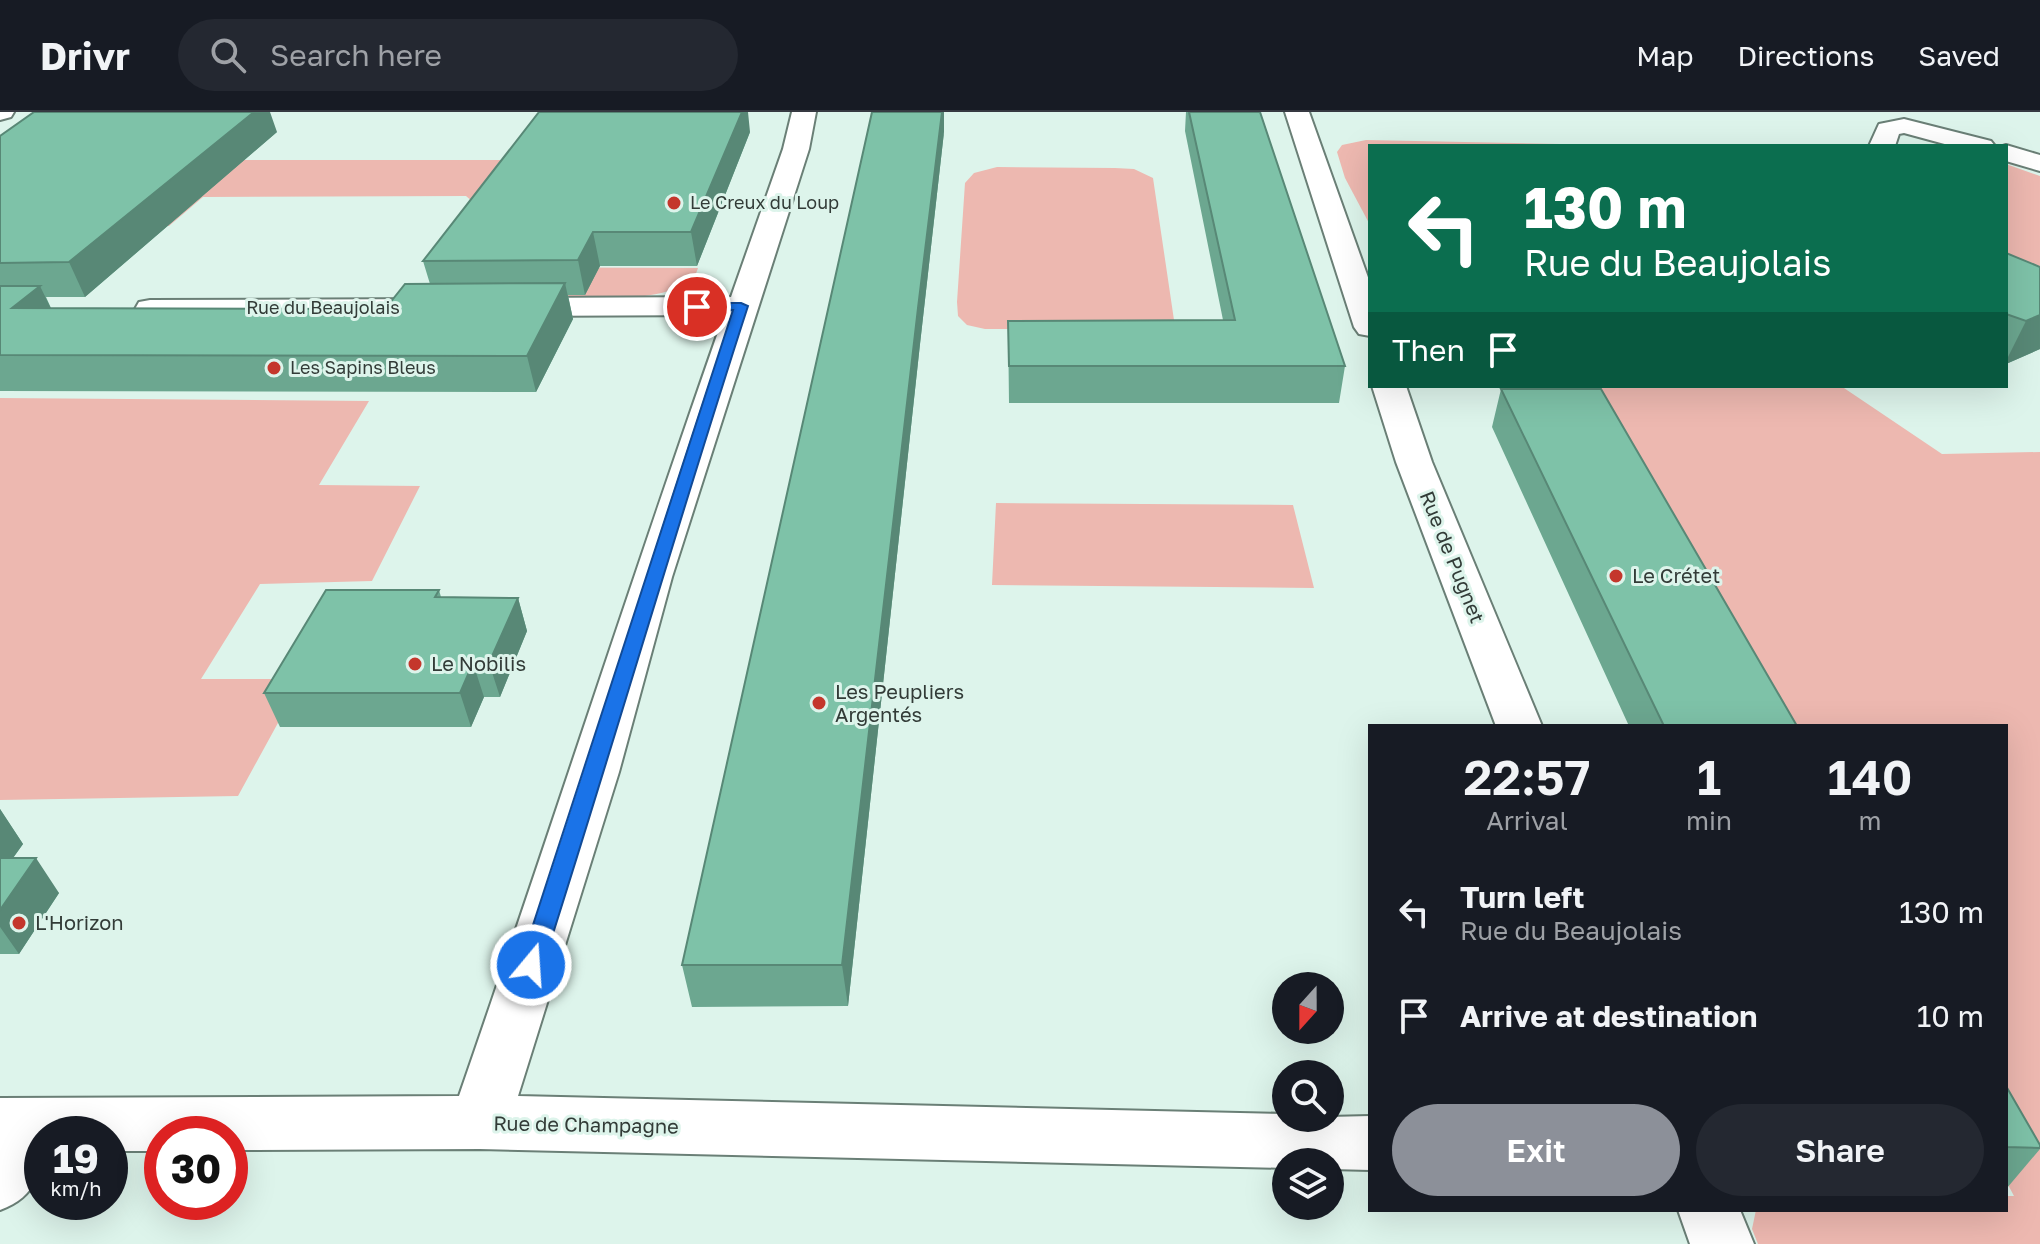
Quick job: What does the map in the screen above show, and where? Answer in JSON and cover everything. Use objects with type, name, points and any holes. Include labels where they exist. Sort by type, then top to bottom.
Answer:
[{"type":"street","name":"Rue de Champagne","points":[[804,112],[796,149],[741,306],[480,1122],[1368,1143]]},
{"type":"street","points":[[1302,124],[1368,321]]},
{"type":"street","points":[[1883,144],[1888,129],[1904,126],[1974,144]]},
{"type":"street","points":[[2008,154],[2040,163]]},
{"type":"street","name":"Rue du Beaujolais","points":[[125,309],[741,306]]},
{"type":"street","name":"Rue de Pugnet","points":[[1390,388],[1414,462],[1518,724]]},
{"type":"street","points":[[0,1182],[18,1125],[480,1122]]},
{"type":"street","points":[[1710,1212],[1722,1244]]},
{"type":"shaded area","points":[[1366,140],[1560,144],[1368,144],[1368,221],[1345,178],[1337,152],[1342,145]]},
{"type":"shaded area","points":[[112,160],[645,160],[474,203],[466,196],[203,197],[169,226],[29,225]]},
{"type":"shaded area","points":[[2008,165],[2040,176],[2040,283],[2008,267]]},
{"type":"shaded area","points":[[997,167],[1134,169],[1153,178],[1174,320],[1156,329],[985,329],[967,325],[958,316],[957,302],[965,183],[974,173]]},
{"type":"shaded area","points":[[443,267],[698,268],[689,281],[672,290],[595,299],[531,294]]},
{"type":"shaded area","points":[[1574,388],[1844,388],[1942,454],[2040,452],[2040,1244],[1758,1244],[1752,1229],[1756,1212],[2008,1212],[2008,1196],[2014,1196],[2008,1185],[2008,724],[1757,724]]},
{"type":"shaded area","points":[[0,398],[369,401],[319,485],[420,486],[372,581],[260,584],[201,679],[302,679],[238,796],[0,800]]},
{"type":"shaded area","points":[[996,503],[1293,505],[1314,588],[992,585]]},
{"type":"building","points":[[34,112],[254,112],[69,262],[0,263],[0,136]]},
{"type":"building","points":[[539,112],[742,112],[691,232],[593,232],[578,260],[423,261]]},
{"type":"building","name":"Les Peupliers Argentés","points":[[872,112],[942,112],[842,965],[682,965]]},
{"type":"building","points":[[1189,112],[1260,112],[1345,366],[1009,366],[1008,321],[1235,320]]},
{"type":"building","points":[[2008,254],[2040,267],[2040,315],[2026,321],[2008,315]]},
{"type":"building","points":[[565,283],[527,356],[0,355],[0,286],[40,286],[12,308],[385,309],[405,284]]},
{"type":"building","name":"Le Crétet","points":[[1501,389],[1601,389],[1796,724],[1663,724]]},
{"type":"building","points":[[326,590],[439,590],[435,597],[518,598],[489,663],[473,663],[460,693],[264,693]]},
{"type":"building","points":[[0,858],[36,858],[0,910]]},
{"type":"building","points":[[2008,1089],[2040,1145],[2040,1148],[2008,1147]]},
{"type":"place","name":"Le Creux du Loup","points":[[674,203]]},
{"type":"place","name":"Les Sapins Bleus","points":[[274,368]]},
{"type":"place","name":"Le Crétet","points":[[1616,576]]},
{"type":"place","name":"Le Nobilis","points":[[415,664]]},
{"type":"place","name":"Les Peupliers Argentés","points":[[819,703]]},
{"type":"place","name":"L'Horizon","points":[[19,923]]},
{"type":"route","points":[[531,965],[595,772],[652,577],[741,306],[697,307]]}]
